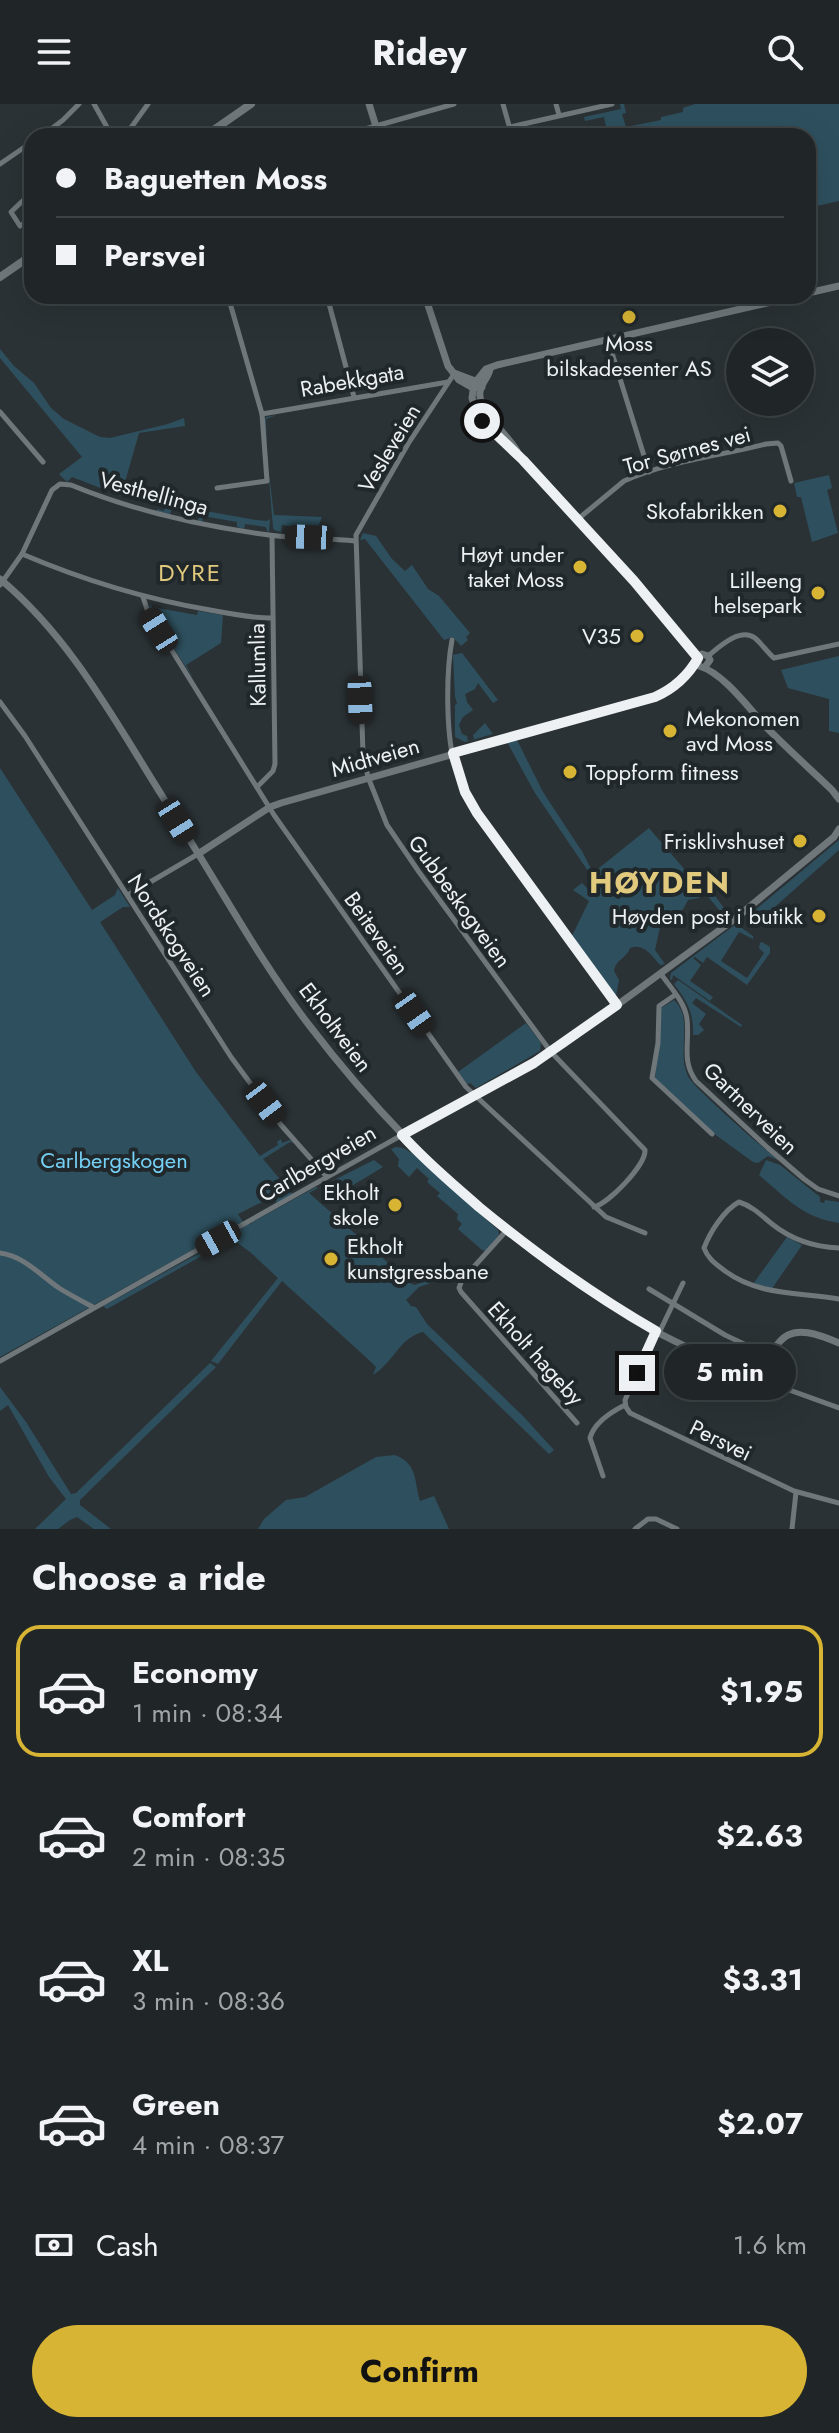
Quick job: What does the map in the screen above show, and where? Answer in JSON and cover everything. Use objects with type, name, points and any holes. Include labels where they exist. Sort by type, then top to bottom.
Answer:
[{"type":"main road","points":[[216,128],[251,104]]},
{"type":"main road","points":[[0,277],[24,260]]},
{"type":"street","points":[[52,128],[79,104]]},
{"type":"street","points":[[94,104],[108,128]]},
{"type":"street","points":[[131,128],[148,104]]},
{"type":"street","points":[[369,104],[376,128]]},
{"type":"street","points":[[363,128],[454,104]]},
{"type":"street","points":[[503,104],[510,127],[583,107],[612,104]]},
{"type":"street","points":[[556,104],[559,115]]},
{"type":"street","points":[[0,164],[24,148]]},
{"type":"street","points":[[24,200],[11,212],[20,226],[24,223]]},
{"type":"street","points":[[816,291],[839,286]]},
{"type":"street","points":[[217,488],[267,481],[262,414],[230,304]]},
{"type":"street","points":[[329,304],[354,397]]},
{"type":"street","points":[[428,304],[448,366],[454,373],[477,385]]},
{"type":"street","points":[[763,304],[497,365],[486,369],[477,385],[473,406],[477,415],[523,460],[681,636],[772,732],[836,791],[839,799]]},
{"type":"street","points":[[608,340],[649,472]]},
{"type":"street","name":"Vesleveien","points":[[355,541],[408,444],[454,373]]},
{"type":"street","name":"Rabekkgata","points":[[262,414],[448,382]]},
{"type":"street","points":[[0,412],[43,462]]},
{"type":"street","name":"Tor Sørnes vei","points":[[577,520],[624,481],[649,472],[776,443],[781,446],[791,481]]},
{"type":"street","name":"Vesthellinga","points":[[1,582],[22,554],[52,490],[60,484],[182,520],[272,536],[355,541]]},
{"type":"street","name":"Kallumlia","points":[[257,787],[273,771],[275,764],[272,536]]},
{"type":"street","name":"Gubbeskogveien","points":[[355,541],[362,741],[368,777],[395,838],[551,1052],[645,1150],[645,1159],[623,1184],[606,1202],[594,1207]]},
{"type":"street","points":[[22,554],[143,597],[236,615],[271,618]]},
{"type":"street","name":"Ekholtveien","points":[[1,582],[36,614],[78,663],[307,1023],[352,1080],[402,1135],[507,1230],[565,1274],[658,1332],[759,1379],[839,1408]]},
{"type":"street","name":"Beiteveien","points":[[143,597],[148,612],[270,807],[475,1095],[606,1217],[645,1233]]},
{"type":"street","points":[[704,660],[726,641],[749,635],[774,658],[839,644]]},
{"type":"street","points":[[452,640],[450,734],[465,792],[477,813],[617,1005]]},
{"type":"street","name":"Midtveien","points":[[128,895],[270,807],[641,702],[669,691],[704,660]]},
{"type":"street","name":"Nordskogveien","points":[[0,702],[248,1081],[281,1125],[327,1177]]},
{"type":"street","name":"Carlbergveien","points":[[0,1361],[551,1052],[765,896],[837,833]]},
{"type":"street","name":"Gartnerveien","points":[[661,974],[686,1013],[686,1057],[688,1069],[696,1081],[804,1179],[818,1189],[839,1196]]},
{"type":"street","points":[[675,994],[659,1006],[658,1043],[652,1078],[712,1134]]},
{"type":"street","points":[[839,1248],[820,1247],[794,1239],[751,1207],[739,1202],[723,1217],[702,1249],[716,1264],[753,1287],[839,1299]]},
{"type":"street","name":"Ekholt hageby","points":[[507,1230],[462,1280],[459,1288],[577,1423]]},
{"type":"street","points":[[0,1253],[22,1260],[60,1289],[94,1308]]},
{"type":"street","points":[[603,1476],[590,1434],[625,1405],[683,1283]]},
{"type":"street","points":[[649,1289],[725,1335],[763,1353]]},
{"type":"street","points":[[759,1379],[773,1349],[787,1335],[811,1332],[839,1342]]},
{"type":"street","name":"Persvei","points":[[625,1405],[630,1413],[796,1492],[839,1503]]},
{"type":"street","points":[[792,1529],[796,1492]]},
{"type":"street","points":[[635,1529],[648,1519],[656,1519],[677,1529]]},
{"type":"green space","points":[[620,104],[624,104],[626,113],[622,114],[626,127],[661,120],[661,117],[683,112],[683,108],[695,104],[839,104],[839,201],[816,206],[816,128],[606,128],[604,117],[585,121],[584,117],[621,109]]},
{"type":"green space","points":[[0,349],[34,383],[51,408],[64,419],[100,437],[110,438],[184,418],[185,426],[139,433],[121,496],[72,477],[67,482],[59,474],[82,457],[0,358]]},
{"type":"green space","points":[[277,415],[266,419],[267,456],[264,421],[266,417]]},
{"type":"green space","points":[[267,462],[274,515],[322,517],[313,535],[306,534],[306,528],[282,525],[281,532],[274,530]]},
{"type":"green space","points":[[829,475],[832,488],[827,490],[838,533],[812,542],[801,497],[797,497],[794,483]]},
{"type":"green space","points":[[166,504],[256,520],[270,519],[269,532],[266,527],[245,524],[244,529],[237,527],[237,522],[203,516],[202,522],[198,521],[199,515],[172,509],[170,514],[157,511],[164,511]]},
{"type":"green space","points":[[363,533],[376,536],[405,571],[412,565],[428,589],[439,596],[470,633],[466,637],[468,640],[461,646],[453,637],[444,640],[365,539],[360,540]]},
{"type":"green space","points":[[151,604],[152,607],[197,615],[198,611],[223,615],[221,643],[186,665],[194,680],[149,608]]},
{"type":"green space","points":[[462,653],[498,700],[493,703],[478,683],[475,689],[465,694],[473,710],[463,717],[459,725],[462,734],[467,736],[468,741],[474,739],[473,735],[485,723],[493,734],[465,742],[455,737],[457,704],[453,655]]},
{"type":"green space","points":[[839,656],[839,733],[829,731],[829,699],[788,688],[781,670]]},
{"type":"green space","points":[[517,740],[543,792],[583,853],[591,869],[590,874],[535,793],[507,742]]},
{"type":"green space","name":"Carlbergskogen","points":[[0,768],[92,910],[115,895],[118,888],[130,907],[123,907],[100,922],[196,1072],[260,1156],[278,1145],[281,1139],[282,1143],[290,1140],[293,1143],[263,1159],[294,1196],[277,1203],[272,1197],[238,1214],[243,1222],[0,1357]]},
{"type":"green space","points":[[649,828],[703,891],[709,888],[724,908],[720,911],[705,893],[688,900],[681,913],[660,927],[655,950],[665,964],[660,965],[639,947],[630,948],[615,967],[619,980],[616,996],[547,905],[572,936],[589,901],[573,890],[582,883],[590,891],[594,872]]},
{"type":"green space","points":[[839,840],[839,850],[759,921],[749,922],[749,915]]},
{"type":"green space","points":[[736,924],[753,939],[739,932],[721,961],[747,978],[764,953],[759,948],[760,943],[770,947],[770,953],[747,985],[707,957],[703,963],[693,958],[701,965],[690,981],[713,997],[710,1001],[673,975],[670,979],[671,973]]},
{"type":"green space","points":[[678,980],[741,1027],[696,998],[692,1003],[706,1014],[699,1024],[704,1030],[693,1035],[689,1008],[674,984]]},
{"type":"green space","points":[[674,1000],[683,1017],[684,1058],[689,1078],[778,1160],[768,1156],[758,1163],[753,1162],[713,1133],[655,1078],[661,1008]]},
{"type":"green space","points":[[526,1023],[541,1043],[540,1051],[476,1088],[467,1084],[458,1072]]},
{"type":"green space","points":[[396,1147],[412,1153],[498,1230],[499,1235],[486,1251],[458,1229],[462,1224],[457,1219],[458,1214],[437,1196],[440,1193],[427,1182],[429,1179],[417,1168],[409,1177],[398,1166],[399,1159],[391,1149]]},
{"type":"green space","points":[[374,1160],[383,1167],[335,1196],[324,1185]]},
{"type":"green space","points":[[766,1160],[780,1165],[820,1197],[820,1202],[839,1202],[839,1223],[805,1211],[777,1191],[759,1175]]},
{"type":"green space","points":[[316,1187],[309,1193],[412,1284],[424,1281],[421,1278],[428,1271],[436,1270],[443,1279],[419,1287],[406,1300],[554,1450],[549,1454],[423,1332],[408,1339],[373,1375],[376,1367],[282,1281],[218,1364],[211,1361],[278,1278],[232,1239],[107,1309],[103,1306]]},
{"type":"green space","points":[[787,1237],[802,1245],[771,1290],[753,1284]]},
{"type":"green space","points":[[210,1363],[216,1367],[80,1500],[80,1505],[111,1529],[94,1529],[77,1517],[58,1529],[35,1529],[66,1499],[49,1477],[8,1405],[0,1411],[0,1387],[71,1494],[76,1493]]},
{"type":"green space","points":[[395,1455],[411,1468],[420,1501],[434,1496],[449,1529],[258,1529],[264,1519],[286,1500],[305,1497],[376,1457]]},
{"type":"place","name":"Moss bilskadesenter AS","points":[[629,317]]},
{"type":"place","name":"Skofabrikken","points":[[780,511]]},
{"type":"place","name":"Høyt under taket Moss","points":[[580,567]]},
{"type":"place","name":"Lilleeng helsepark","points":[[818,593]]},
{"type":"place","name":"V35","points":[[637,636]]},
{"type":"place","name":"Mekonomen avd Moss","points":[[670,731]]},
{"type":"place","name":"Toppform fitness","points":[[570,772]]},
{"type":"place","name":"Frisklivshuset","points":[[800,841]]},
{"type":"place","name":"Høyden post i butikk","points":[[819,916]]},
{"type":"place","name":"Ekholt skole","points":[[395,1205]]},
{"type":"place","name":"Ekholt kunstgressbane","points":[[331,1259]]},
{"type":"district","name":"DYRE","points":[[190,573]]},
{"type":"district","name":"HØYDEN","points":[[660,883]]},
{"type":"route","points":[[482,421],[523,460],[634,581],[698,658],[691,671],[677,684],[655,697],[453,753],[465,792],[477,813],[617,1005],[534,1063],[402,1135],[507,1230],[565,1274],[656,1331],[637,1373]]}]
